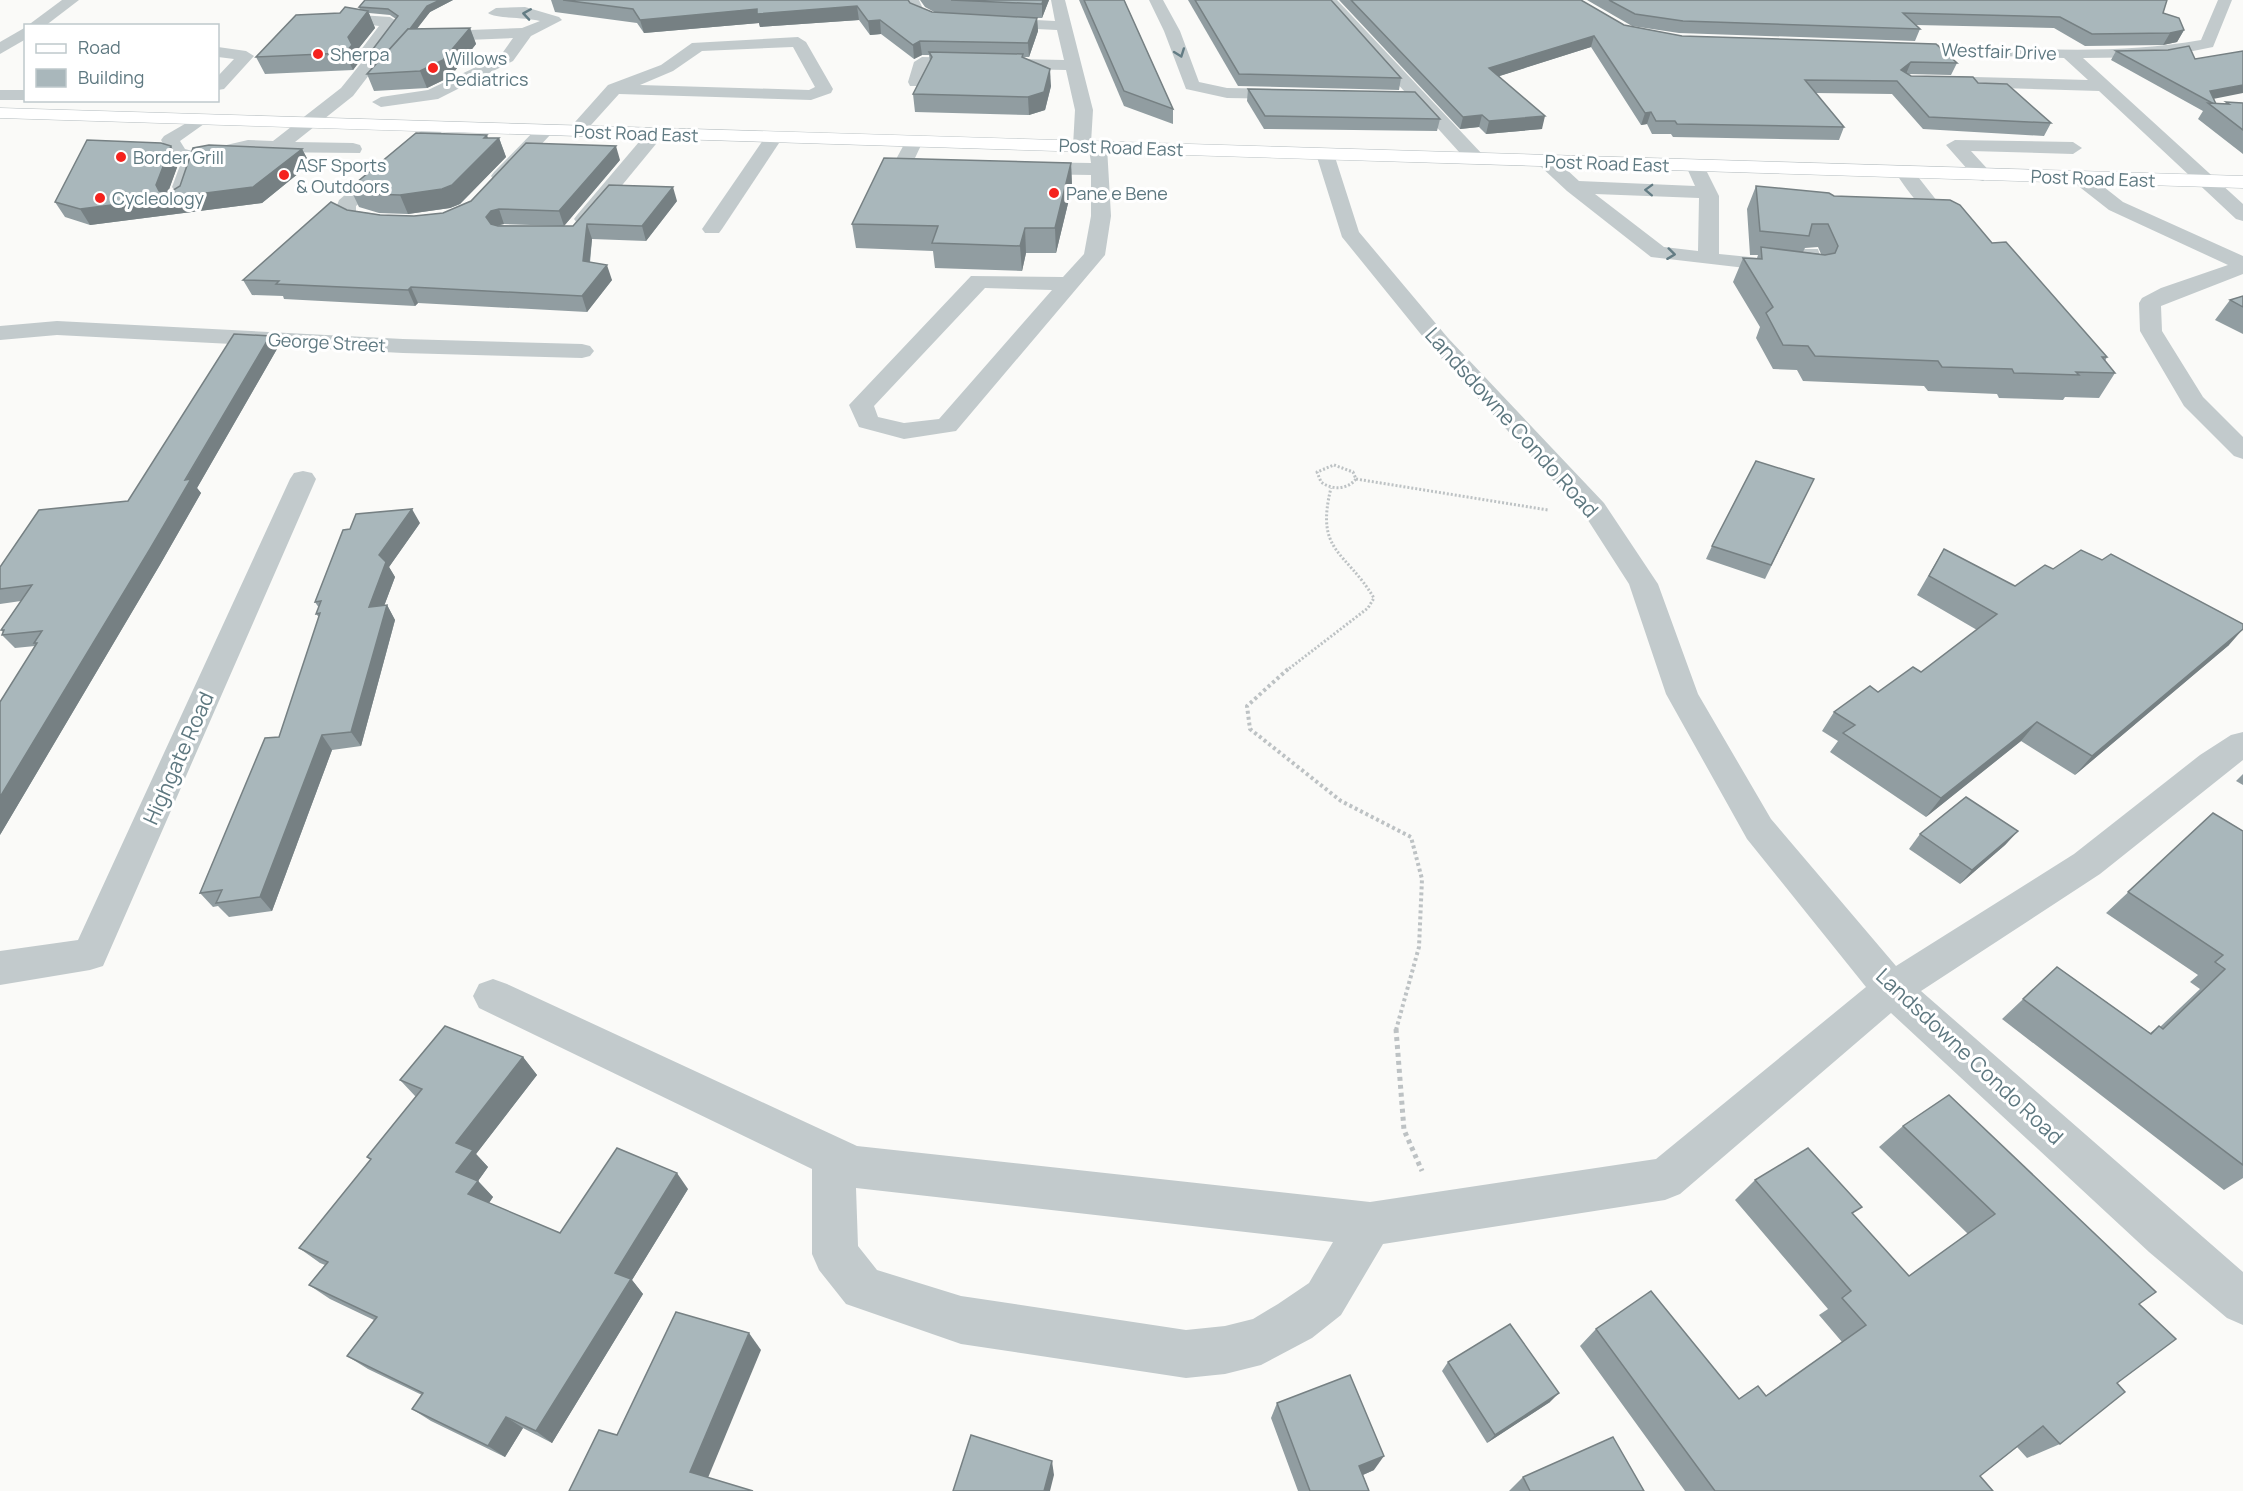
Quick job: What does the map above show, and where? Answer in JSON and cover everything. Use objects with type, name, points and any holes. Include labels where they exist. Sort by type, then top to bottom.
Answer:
[{"type":"main road","name":"Post Road East","points":[[0,113],[173,118],[201,110],[308,123],[914,141],[1094,154],[1325,154],[2243,182]]},
{"type":"street","points":[[37,24],[72,0]]},
{"type":"street","points":[[912,0],[917,12],[934,19],[1064,26]]},
{"type":"street","points":[[1058,0],[1094,154],[1101,216],[1094,255],[1070,284],[947,426],[904,430],[868,422],[861,405],[979,281],[1070,284]]},
{"type":"street","points":[[1156,0],[1172,31],[1192,86],[1227,93],[1311,95]]},
{"type":"street","points":[[1329,0],[1476,159]]},
{"type":"street","points":[[2068,53],[2163,52],[2207,44],[2225,0]]},
{"type":"street","points":[[457,18],[437,41],[525,33],[554,20],[525,12],[479,13]]},
{"type":"street","points":[[277,147],[347,93],[371,62],[365,55],[390,22],[360,20]]},
{"type":"street","points":[[357,124],[387,96],[432,95],[507,58],[525,33]]},
{"type":"street","points":[[576,131],[614,89],[667,68],[698,46],[798,42],[825,89],[811,95],[614,89]]},
{"type":"street","name":"Westfair Drive","points":[[1880,47],[2068,53],[2243,215]]},
{"type":"street","points":[[219,52],[244,55],[246,58],[219,84]]},
{"type":"street","points":[[915,82],[922,62],[1073,65]]},
{"type":"street","points":[[1918,81],[2106,86]]},
{"type":"street","points":[[2001,83],[2025,105]]},
{"type":"street","points":[[0,95],[24,95]]},
{"type":"street","points":[[1394,96],[1418,96]]},
{"type":"street","points":[[201,110],[170,140],[178,153],[192,157],[248,146],[353,149]]},
{"type":"street","points":[[408,221],[350,216],[345,211],[346,204],[438,126]]},
{"type":"street","points":[[2049,126],[2107,178]]},
{"type":"street","points":[[491,187],[545,130]]},
{"type":"street","points":[[571,234],[656,133]]},
{"type":"street","points":[[712,229],[774,137]]},
{"type":"street","points":[[914,141],[903,163],[916,166],[962,166]]},
{"type":"street","points":[[1983,175],[1955,145],[2073,148]]},
{"type":"street","points":[[1009,167],[1094,154]]},
{"type":"street","name":"Landsdowne Condo Road","points":[[1325,154],[1349,233],[1440,343],[1594,509],[1642,584],[1682,694],[1759,829],[1892,989],[2243,1302]]},
{"type":"street","points":[[177,201],[192,157]]},
{"type":"street","points":[[1546,161],[1574,187],[1658,253],[1814,270],[1811,253]]},
{"type":"street","points":[[1695,166],[1707,192],[1708,259]]},
{"type":"street","points":[[1904,172],[1934,210],[1975,233]]},
{"type":"street","points":[[2079,177],[2116,206],[2243,265]]},
{"type":"street","points":[[1574,187],[1707,192]]},
{"type":"street","points":[[2243,265],[2169,293],[2150,303],[2151,331],[2193,401],[2243,451]]},
{"type":"street","name":"George Street","points":[[0,333],[57,328],[415,346],[582,351]]},
{"type":"street","name":"Highgate Road","points":[[0,968],[90,954],[303,479]]},
{"type":"street","points":[[493,996],[854,1167],[1370,1224],[1440,1214],[1665,1179],[1892,989],[2087,864],[2212,764],[2243,744]]},
{"type":"street","points":[[834,1159],[835,1254],[862,1288],[961,1320],[1186,1354],[1225,1350],[1261,1341],[1295,1321],[1325,1299],[1370,1224]]},
{"type":"path","points":[[1324,467],[1345,467],[1353,472],[1356,479],[1347,487],[1331,488],[1322,484],[1317,478],[1317,471],[1324,467]]},
{"type":"path","points":[[1356,479],[1568,514],[1594,509]]},
{"type":"path","points":[[1331,488],[1324,529],[1334,552],[1367,585],[1374,598],[1368,608],[1269,684],[1247,706],[1250,729],[1341,801],[1411,837],[1422,879],[1419,947],[1395,1034],[1404,1130],[1440,1214]]},
{"type":"building","points":[[365,0],[440,0],[427,6],[410,29],[377,63],[374,63],[379,56],[373,49],[398,16],[388,9],[359,7]]},
{"type":"building","points":[[563,0],[908,0],[932,12],[1037,18],[1028,43],[920,41],[913,45],[880,20],[868,21],[857,6],[757,14],[757,9],[640,20],[633,9]]},
{"type":"building","points":[[951,0],[1043,0],[1042,4]]},
{"type":"building","points":[[1084,0],[1124,0],[1173,109],[1124,91]]},
{"type":"building","points":[[1195,0],[1331,0],[1401,78],[1239,74]]},
{"type":"building","points":[[1351,0],[1581,0],[1624,25],[1682,36],[1936,44],[1957,63],[1911,62],[1901,70],[1911,76],[1973,77],[1978,83],[2007,84],[2051,123],[1929,117],[1897,81],[1805,80],[1844,127],[1677,124],[1675,121],[1656,121],[1651,112],[1645,113],[1594,36],[1489,68],[1545,116],[1489,121],[1482,115],[1463,117]]},
{"type":"building","points":[[1609,0],[2167,0],[2163,13],[2179,18],[2184,30],[2170,33],[2092,34],[2060,17],[1903,13],[1920,29],[1683,21],[1635,14]]},
{"type":"building","points":[[345,7],[368,11],[348,37],[352,45],[345,53],[256,57],[296,15],[340,13]]},
{"type":"building","points":[[470,28],[443,60],[420,71],[367,74],[408,29]]},
{"type":"building","points":[[2189,46],[2195,59],[2243,51],[2243,85],[2210,91],[2216,104],[2214,104],[2116,51],[2168,50]]},
{"type":"building","points":[[929,52],[1023,54],[1022,57],[1050,69],[1044,92],[1028,97],[913,94],[932,57]]},
{"type":"building","points":[[1248,89],[1415,92],[1440,119],[1265,116]]},
{"type":"building","points":[[2226,102],[2243,103],[2243,130],[2208,103],[2229,104]]},
{"type":"building","points":[[416,133],[487,135],[484,138],[499,138],[452,185],[442,189],[400,195],[370,194],[350,188]]},
{"type":"building","points":[[87,140],[161,143],[171,146],[156,185],[159,191],[167,194],[180,186],[193,148],[209,145],[302,149],[253,187],[80,209],[55,202]]},
{"type":"building","points":[[526,143],[616,146],[559,211],[499,209],[491,211],[486,217],[491,224],[498,226],[573,226],[609,185],[673,187],[642,226],[587,224],[583,261],[607,265],[582,296],[411,287],[408,290],[276,284],[279,281],[243,280],[331,202],[347,210],[380,215],[414,216],[443,213],[471,201]]},
{"type":"building","points":[[884,158],[1071,163],[1055,228],[1025,228],[1020,246],[932,243],[938,226],[852,224]]},
{"type":"building","points":[[1756,186],[1829,193],[1834,196],[1950,200],[1960,205],[1992,243],[2006,242],[2107,357],[2102,357],[2115,373],[2076,372],[2079,375],[2014,373],[2012,369],[1942,367],[1938,361],[1815,356],[1808,346],[1783,345],[1766,313],[1773,307],[1743,258],[1762,259],[1761,247],[1825,255],[1835,253],[1838,246],[1828,224],[1812,224],[1809,236],[1760,231]]},
{"type":"building","points":[[2243,296],[2243,307],[2230,300]]},
{"type":"building","points":[[234,334],[270,336],[185,480],[191,479],[0,797],[0,702],[37,643],[34,643],[42,631],[2,635],[4,630],[1,630],[32,585],[0,589],[0,567],[39,510],[128,501]]},
{"type":"building","points":[[1756,461],[1814,479],[1771,565],[1712,546]]},
{"type":"building","points":[[412,509],[379,555],[386,562],[369,607],[387,605],[351,732],[322,735],[260,897],[216,903],[222,890],[200,893],[265,738],[279,737],[320,613],[316,614],[321,601],[315,602],[343,530],[350,529],[356,514]]},
{"type":"building","points":[[1944,549],[2015,586],[2045,565],[2053,569],[2081,550],[2102,560],[2111,554],[2243,624],[2243,629],[2092,756],[2037,722],[1941,798],[1843,733],[1855,725],[1834,712],[1870,686],[1878,692],[1913,667],[1921,672],[1997,614],[1929,576]]},
{"type":"building","points":[[1966,797],[2018,831],[1972,870],[1920,834]]},
{"type":"building","points":[[2213,813],[2243,831],[2243,1165],[2023,999],[2057,967],[2151,1034],[2159,1026],[2163,1029],[2225,969],[2215,962],[2223,955],[2128,892]]},
{"type":"building","points":[[445,1026],[523,1057],[456,1143],[473,1150],[456,1172],[478,1181],[468,1194],[560,1233],[617,1148],[677,1173],[615,1273],[631,1279],[536,1431],[506,1417],[488,1446],[412,1409],[423,1393],[347,1356],[377,1317],[309,1285],[328,1262],[299,1248],[371,1159],[367,1157],[422,1089],[400,1080]]},
{"type":"building","points":[[1949,1095],[2156,1292],[2139,1304],[2176,1339],[2117,1383],[2125,1392],[2060,1444],[2043,1426],[1980,1476],[1993,1491],[1715,1491],[1596,1329],[1651,1291],[1739,1399],[1758,1386],[1766,1396],[1866,1325],[1842,1298],[1851,1291],[1755,1180],[1808,1148],[1862,1207],[1852,1213],[1909,1276],[1995,1214],[1903,1126]]},
{"type":"building","points":[[676,1312],[749,1333],[690,1472],[753,1491],[569,1491],[599,1430],[617,1435]]},
{"type":"building","points":[[1510,1324],[1559,1393],[1495,1435],[1448,1362]]},
{"type":"building","points":[[1350,1375],[1384,1456],[1359,1466],[1369,1491],[1310,1491],[1277,1403]]},
{"type":"building","points":[[971,1435],[1052,1461],[1044,1491],[953,1491]]},
{"type":"building","points":[[1613,1437],[1644,1491],[1530,1491],[1523,1477]]},
{"type":"place","name":"Sherpa","points":[[318,54]]},
{"type":"place","name":"Willows Pediatrics","points":[[433,68]]},
{"type":"place","name":"Border Grill","points":[[121,157]]},
{"type":"place","name":"ASF Sports & Outdoors","points":[[284,175]]},
{"type":"place","name":"Pane e Bene","points":[[1054,193]]},
{"type":"place","name":"Cycleology","points":[[100,198]]}]
